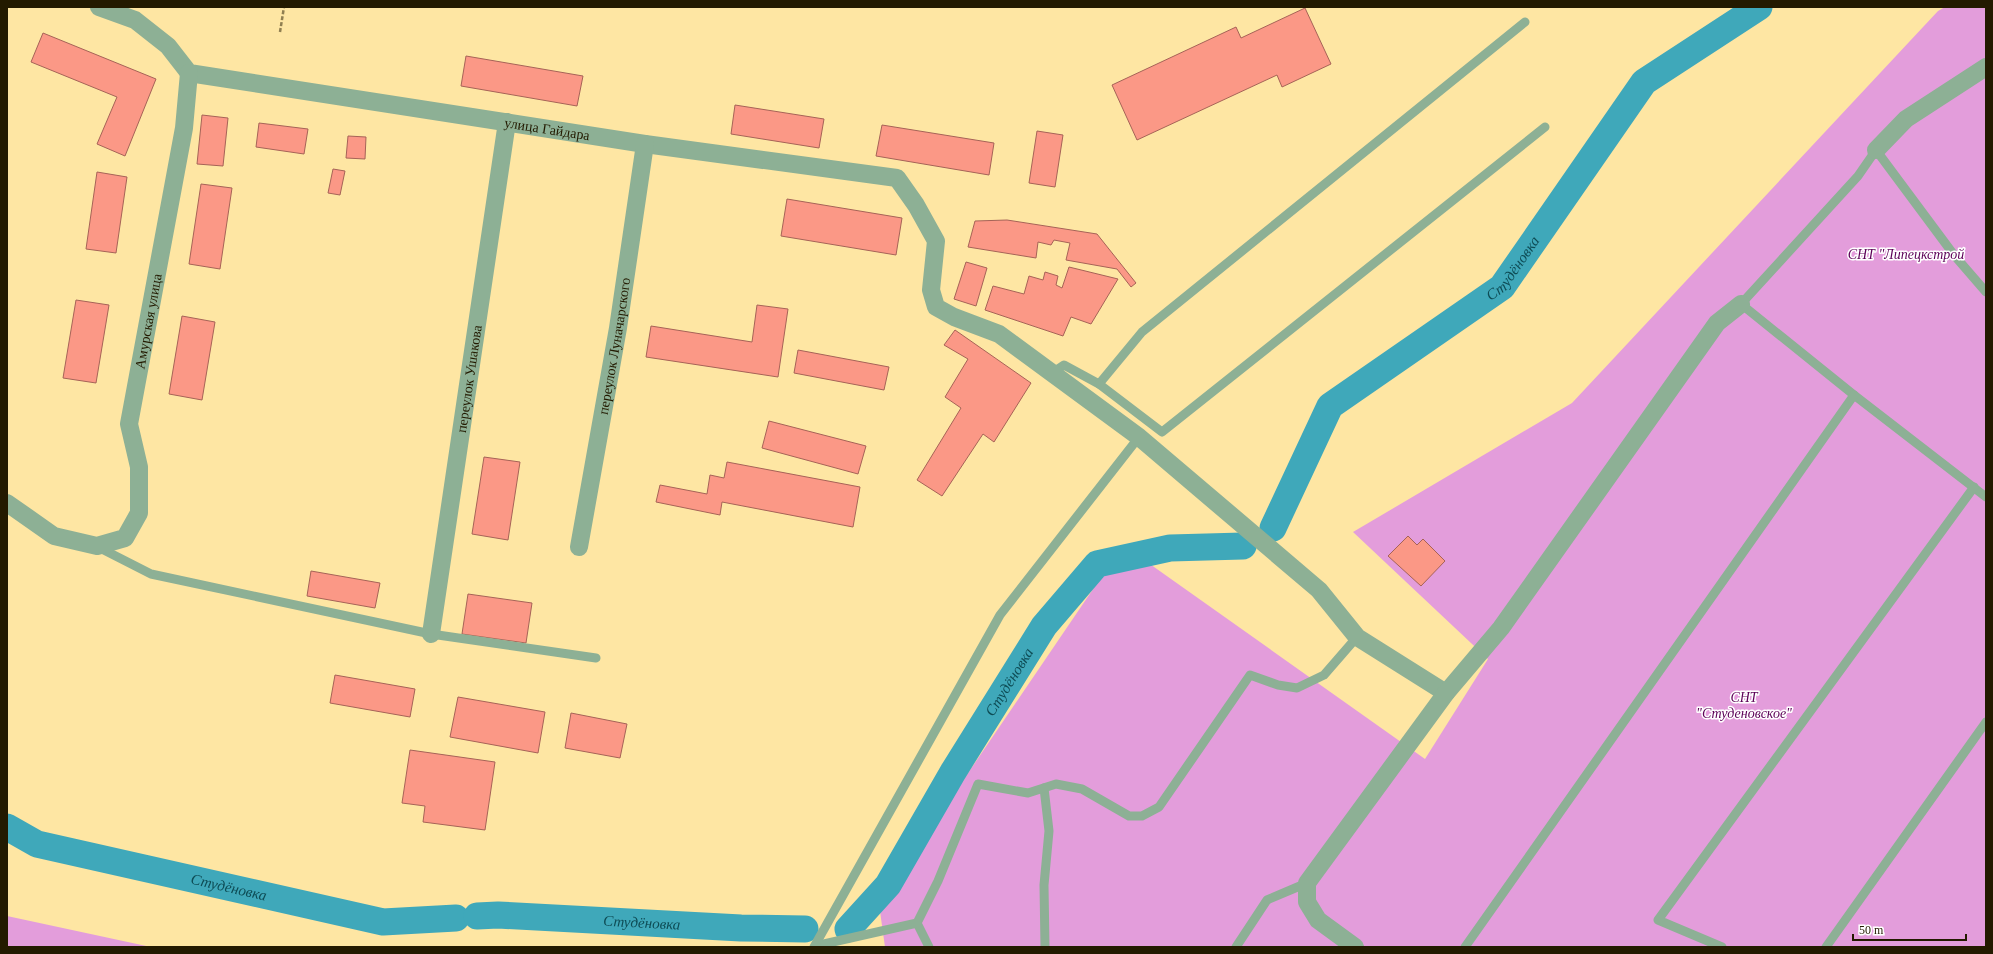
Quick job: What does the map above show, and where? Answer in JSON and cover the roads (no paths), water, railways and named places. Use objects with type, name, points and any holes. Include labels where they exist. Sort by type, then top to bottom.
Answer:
[{"type":"street","points":[[99,7],[135,20],[168,46],[189,73]]},
{"type":"street","points":[[1876,150],[1906,119],[1986,67]]},
{"type":"street","name":"улица Гайдара","points":[[189,73],[645,144],[897,178],[916,205],[936,242],[931,290],[936,307],[954,317],[999,334],[1052,373]]},
{"type":"street","name":"Амурская улица","points":[[97,546],[125,538],[139,513],[140,467],[129,424],[184,128],[189,73]]},
{"type":"street","name":"переулок Ушакова","points":[[431,634],[507,122]]},
{"type":"street","name":"переулок Луначарского","points":[[579,547],[618,328],[645,144]]},
{"type":"street","points":[[1355,947],[1318,920],[1307,902],[1307,883],[1446,693],[1502,628],[1717,323],[1741,304]]},
{"type":"street","points":[[1052,373],[1139,437],[1319,590],[1357,637],[1446,693]]},
{"type":"street","points":[[7,503],[54,536],[97,546]]},
{"type":"lane","points":[[1099,384],[1142,332],[1525,22]]},
{"type":"lane","points":[[1052,373],[1064,365],[1099,384],[1162,432],[1545,127]]},
{"type":"lane","points":[[1986,292],[1954,255],[1876,150],[1858,176],[1741,304],[1854,396],[1986,497]]},
{"type":"lane","points":[[1466,947],[1854,396]]},
{"type":"lane","points":[[814,946],[1000,615],[1139,437]]},
{"type":"lane","points":[[1722,947],[1658,920],[1974,487]]},
{"type":"lane","points":[[97,546],[151,574],[431,634],[596,658]]},
{"type":"lane","points":[[917,923],[938,881],[978,784],[1028,793],[1056,784],[1082,789],[1129,816],[1142,816],[1158,807],[1250,675],[1278,685],[1297,688],[1324,675],[1357,637]]},
{"type":"lane","points":[[1826,947],[1986,722]]},
{"type":"lane","points":[[1044,788],[1049,831],[1044,885],[1045,947]]},
{"type":"lane","points":[[1236,947],[1266,900],[1307,883]]},
{"type":"lane","points":[[814,946],[917,923]]},
{"type":"lane","points":[[917,923],[929,947]]},
{"type":"waterway","name":"Студёновка","points":[[1273,528],[1330,406],[1502,287],[1644,82],[1759,7]]},
{"type":"waterway","name":"Студёновка","points":[[848,929],[888,885],[953,772],[1044,626],[1097,564],[1170,548],[1243,546]]},
{"type":"waterway","name":"Студёновка","points":[[7,827],[37,844],[383,922],[456,918]]},
{"type":"waterway","name":"Студёновка","points":[[477,916],[498,915],[741,928],[805,929]]},
{"type":"park label","name":"СНТ \"Липецкстрой","points":[[1906,254]]},
{"type":"park label","name":"СНТ \"Студеновское\"","points":[[1744,706]]}]
